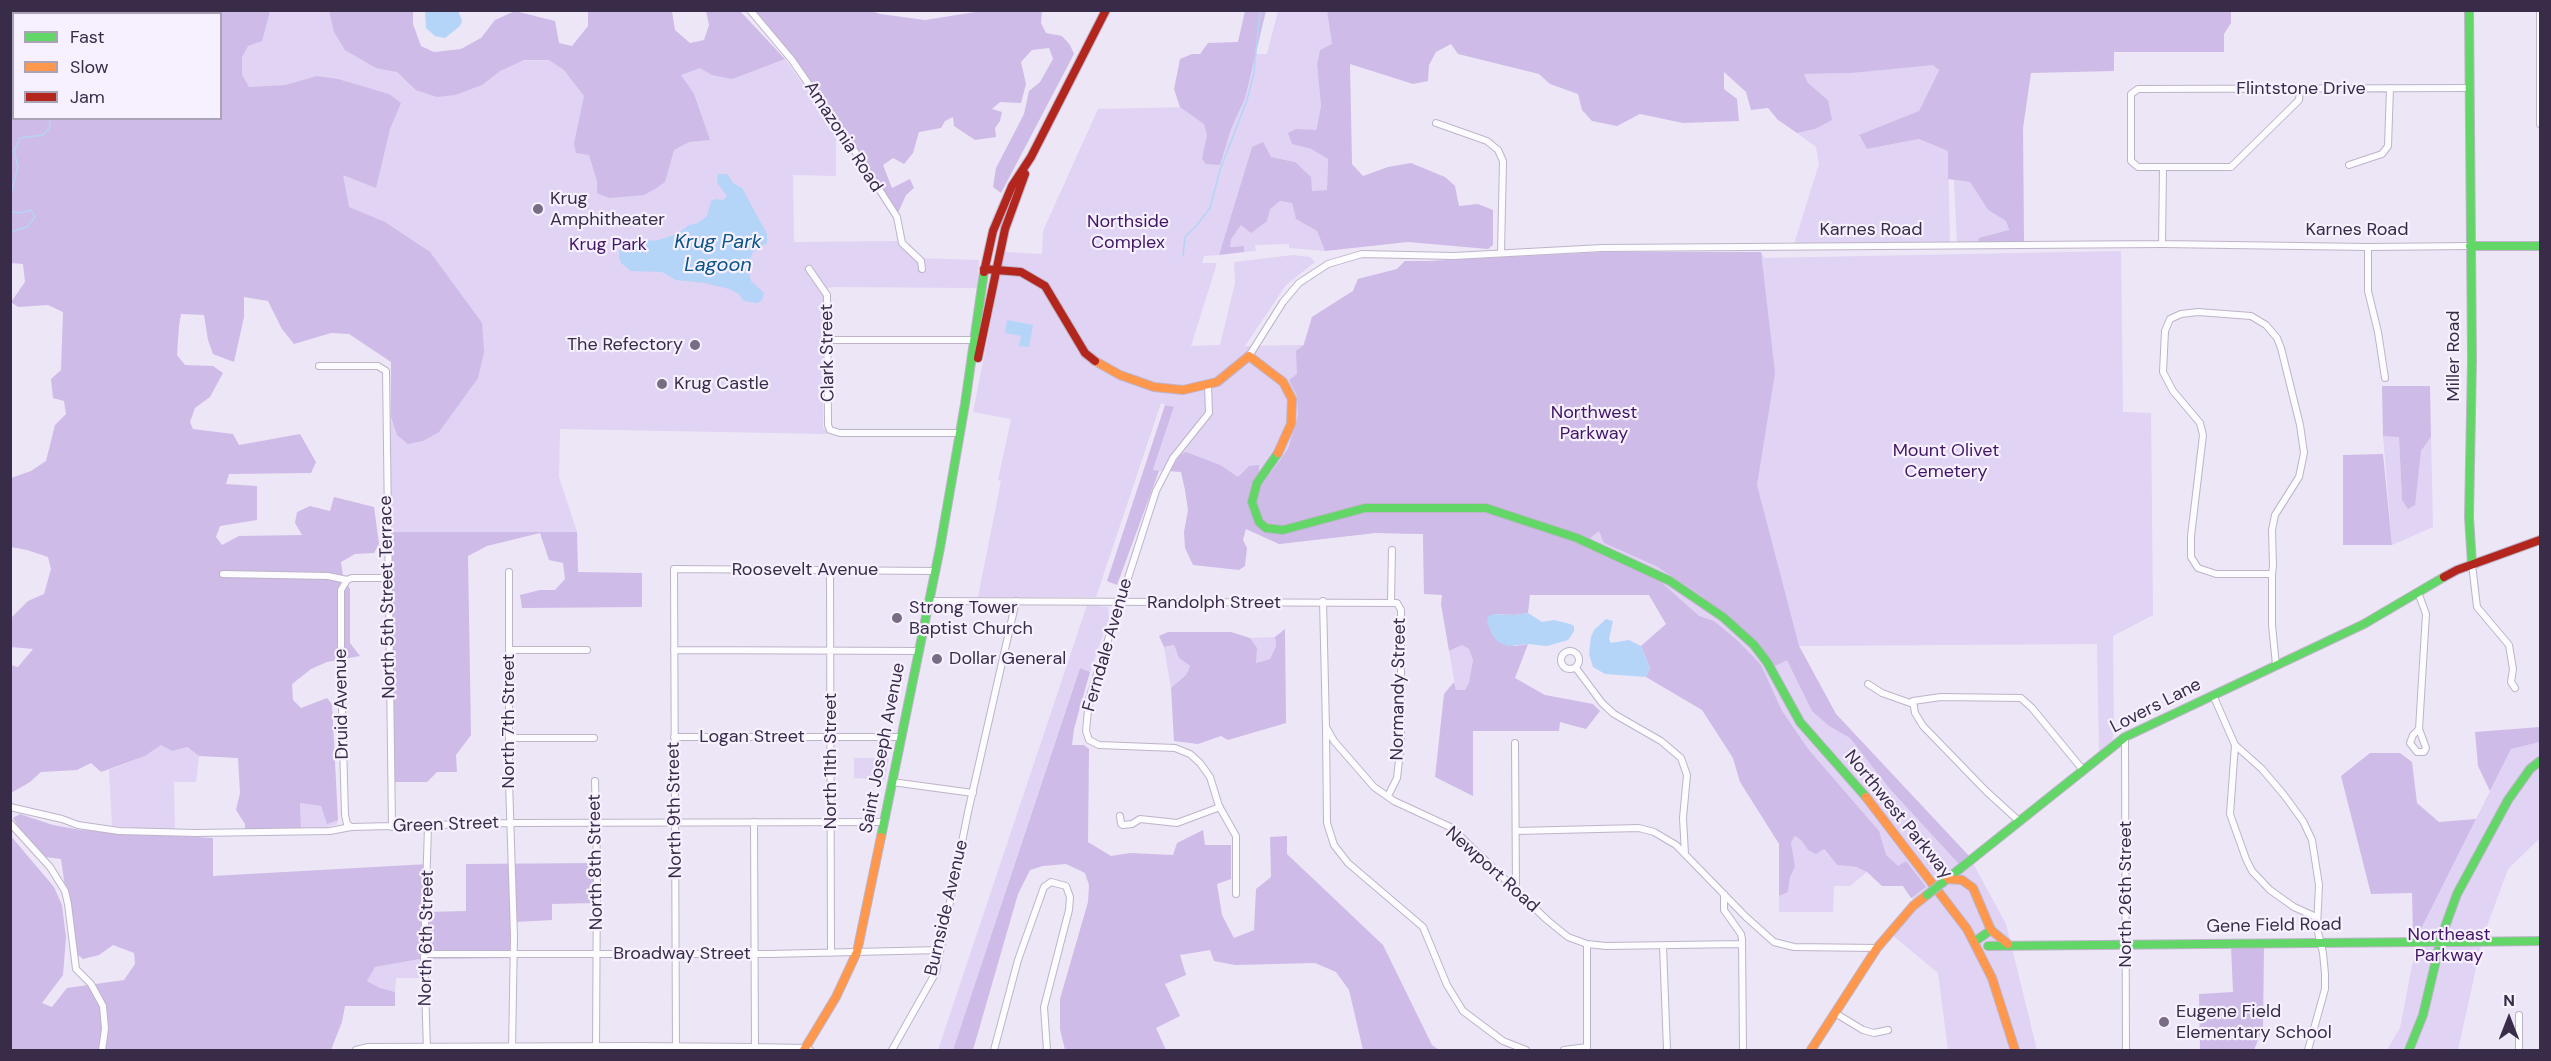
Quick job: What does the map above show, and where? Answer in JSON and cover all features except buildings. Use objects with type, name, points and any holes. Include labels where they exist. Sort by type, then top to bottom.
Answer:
[{"type":"street","name":"Amazonia Road","points":[[750,10],[792,60],[854,150],[897,217],[902,243],[921,261],[922,269]]},
{"type":"street","name":"Saint Joseph Avenue","points":[[979,340],[984,268],[993,231],[1004,202],[1031,157],[1106,10]]},
{"type":"street","name":"Miller Road","points":[[2469,10],[2469,246],[2472,360],[2469,517],[2472,564],[2477,607],[2509,645],[2513,669],[2511,682],[2515,688]]},
{"type":"street","points":[[2540,10],[2541,124]]},
{"type":"street","points":[[2349,165],[2382,154],[2388,146],[2390,88]]},
{"type":"street","name":"Flintstone Drive","points":[[2163,168],[2138,167],[2131,161],[2133,91],[2469,88]]},
{"type":"street","points":[[2163,244],[2163,168],[2231,167],[2299,100],[2300,89]]},
{"type":"street","points":[[1436,123],[1487,141],[1498,150],[1503,161],[1501,253]]},
{"type":"street","name":"Saint Joseph Avenue","points":[[806,1050],[836,997],[857,952],[902,737],[979,340],[1005,229],[1031,157]]},
{"type":"street","name":"Karnes Road","points":[[1248,356],[1294,288],[1328,264],[1362,254],[1454,256],[1602,248],[2163,244],[2368,247],[2541,246]]},
{"type":"street","points":[[2368,247],[2368,291],[2378,332],[2385,378]]},
{"type":"street","points":[[984,268],[1021,272],[1034,278],[1045,286],[1085,352],[1111,371],[1154,387],[1183,390],[1208,385],[1234,370],[1248,356]]},
{"type":"street","name":"Clark Street","points":[[809,269],[827,295],[828,425],[830,430],[843,433],[960,434]]},
{"type":"street","points":[[2272,574],[2216,574],[2198,568],[2191,556],[2191,536],[2203,435],[2200,423],[2173,391],[2163,372],[2165,331],[2170,320],[2181,314],[2198,312],[2251,316],[2266,325],[2277,338],[2281,348],[2300,425],[2304,453],[2298,477],[2272,524],[2272,574],[2272,626],[2276,665]]},
{"type":"street","points":[[828,340],[979,340]]},
{"type":"street","name":"Northwest Parkway","points":[[1248,356],[1283,382],[1289,389],[1293,407],[1287,438],[1257,483],[1253,493],[1252,502],[1259,522],[1266,528],[1283,530],[1365,508],[1486,508],[1576,538],[1670,581],[1723,617],[1755,645],[1800,722],[1875,807],[1952,909],[1976,946],[1998,992],[2016,1050]]},
{"type":"street","name":"North 5th Street Terrace","points":[[319,366],[366,365],[383,368],[386,371],[392,827]]},
{"type":"street","name":"Ferndale Avenue","points":[[1208,385],[1209,413],[1163,474],[1089,699],[1086,725],[1089,740],[1107,746],[1163,746],[1181,750],[1195,758],[1210,777],[1220,807],[1236,836],[1236,894]]},
{"type":"street","name":"Lovers Lane","points":[[1811,1050],[1877,948],[1899,920],[1927,895],[2125,737],[2364,624],[2472,564],[2541,540]]},
{"type":"street","name":"Normandy Street","points":[[1388,796],[1397,778],[1401,743],[1401,610],[1397,603],[1392,602],[1392,550]]},
{"type":"street","name":"Roosevelt Avenue","points":[[674,569],[935,570]]},
{"type":"street","name":"North 9th Street","points":[[674,569],[676,1048]]},
{"type":"street","name":"North 11th Street","points":[[830,570],[831,953]]},
{"type":"street","name":"North 7th Street","points":[[509,572],[510,823],[513,866],[512,1049]]},
{"type":"street","points":[[224,574],[328,576],[347,580],[388,578]]},
{"type":"street","name":"Druid Avenue","points":[[347,580],[341,590],[340,672],[345,815],[347,824],[351,827]]},
{"type":"street","points":[[2418,592],[2426,614],[2419,729]]},
{"type":"street","name":"Randolph Street","points":[[929,601],[1392,602]]},
{"type":"street","name":"Burnside Avenue","points":[[892,1050],[936,972],[1016,601]]},
{"type":"street","points":[[1323,601],[1327,823],[1334,845],[1348,863],[1423,927],[1447,985],[1463,1011],[1503,1041],[1526,1050]]},
{"type":"street","points":[[509,650],[587,650]]},
{"type":"street","points":[[674,650],[919,651]]},
{"type":"street","points":[[1576,668],[1602,703],[1614,714],[1661,741],[1681,758],[1687,775],[1683,818],[1685,855]]},
{"type":"street","points":[[1868,684],[1882,693],[1913,704]]},
{"type":"street","points":[[2212,695],[2235,745],[2262,769],[2284,795],[2303,821],[2312,840],[2318,878],[2316,917],[2319,942],[2325,962],[2325,989],[2308,1050]]},
{"type":"street","points":[[1913,704],[1918,699],[2021,698],[2032,708],[2083,770]]},
{"type":"street","points":[[1913,704],[1915,713],[1923,726],[1986,791],[2020,822]]},
{"type":"street","name":"Newport Road","points":[[1326,727],[1334,741],[1374,787],[1406,808],[1449,828],[1516,888],[1560,932],[1587,944],[1663,946],[1742,944]]},
{"type":"street","name":"Logan Street","points":[[674,737],[902,737]]},
{"type":"street","name":"North 26th Street","points":[[2125,737],[2126,1050]]},
{"type":"street","points":[[510,738],[594,738]]},
{"type":"street","points":[[1515,743],[1516,888]]},
{"type":"street","points":[[2235,745],[2229,804],[2233,827],[2246,859],[2252,871],[2270,890],[2294,907],[2316,917]]},
{"type":"street","points":[[2409,1050],[2423,1015],[2442,935],[2457,894],[2508,800],[2530,769],[2541,761]]},
{"type":"street","name":"North 8th Street","points":[[595,781],[596,1048]]},
{"type":"street","points":[[892,782],[973,793]]},
{"type":"street","name":"Green Street","points":[[10,807],[78,825],[119,831],[260,833],[330,831],[351,827],[510,823],[885,822]]},
{"type":"street","points":[[1132,813],[1140,819],[1177,823],[1220,807]]},
{"type":"street","points":[[1120,816],[1123,825],[1132,824],[1140,819]]},
{"type":"street","points":[[754,822],[755,1048]]},
{"type":"street","points":[[10,823],[50,867],[64,891],[68,904],[75,969],[91,984],[103,1006],[105,1029],[102,1050]]},
{"type":"street","name":"North 6th Street","points":[[427,1048],[424,954],[428,826]]},
{"type":"street","points":[[1516,831],[1639,828],[1654,832],[1666,838],[1685,855],[1766,936],[1780,945],[1877,948]]},
{"type":"street","points":[[1968,863],[1968,883]]},
{"type":"street","points":[[1945,881],[1960,879],[1968,883],[1977,894],[1994,932],[2009,944]]},
{"type":"street","points":[[994,1050],[1018,960],[1044,887],[1051,882],[1066,886],[1070,897],[1069,910],[1044,1007],[1047,1050]]},
{"type":"street","points":[[1724,894],[1724,910],[1741,934],[1743,1050]]},
{"type":"street","points":[[1976,946],[1994,932]]},
{"type":"street","points":[[1988,946],[1994,932]]},
{"type":"street","name":"Gene Field Road","points":[[1976,946],[2541,941]]},
{"type":"street","points":[[1564,1050],[1587,1049],[1587,944]]},
{"type":"street","points":[[1663,946],[1667,1050]]},
{"type":"street","name":"Broadway Street","points":[[424,954],[755,954],[940,950]]},
{"type":"street","points":[[1835,1013],[1874,1034],[1888,1030]]},
{"type":"street","points":[[2519,1015],[2519,1050]]},
{"type":"street","points":[[356,1050],[368,1047],[806,1050]]},
{"type":"green space","points":[[868,10],[880,14],[925,20],[982,11],[1042,11],[1041,23],[1046,33],[1062,36],[1070,45],[1074,54],[1001,193],[993,187],[996,168],[1024,114],[1029,91],[1040,82],[1053,59],[1049,48],[1032,50],[1021,62],[1026,84],[1021,103],[1000,102],[992,109],[1002,112],[995,128],[996,137],[975,140],[954,126],[953,117],[945,121],[941,128],[919,132],[913,153],[904,164],[893,158],[883,165],[892,188],[910,179],[914,188],[906,195],[897,215],[843,132],[751,11]]},
{"type":"green space","points":[[11,11],[270,11],[262,41],[248,46],[242,57],[242,75],[249,87],[286,85],[317,76],[338,79],[389,94],[401,103],[390,129],[376,188],[343,175],[349,207],[385,222],[430,252],[482,323],[484,352],[478,378],[439,432],[423,441],[408,444],[397,435],[391,417],[391,362],[349,334],[331,333],[294,344],[282,329],[268,301],[244,297],[244,317],[234,362],[213,354],[204,315],[181,314],[179,326],[177,355],[185,365],[213,366],[223,373],[210,397],[195,408],[190,422],[193,429],[233,434],[239,445],[300,434],[316,462],[311,473],[229,474],[226,484],[257,486],[257,520],[220,526],[216,537],[222,545],[239,536],[302,535],[295,523],[297,512],[310,506],[330,511],[334,497],[374,507],[379,544],[374,553],[355,554],[341,562],[343,576],[350,589],[350,643],[360,656],[327,662],[311,669],[292,684],[293,700],[301,708],[327,698],[332,704],[338,820],[327,824],[321,806],[300,803],[301,830],[245,832],[245,824],[236,810],[240,793],[238,758],[199,756],[187,747],[172,751],[161,745],[145,756],[101,772],[91,763],[77,770],[41,772],[30,782],[11,793],[11,665],[18,667],[33,649],[11,647],[11,618],[28,601],[44,594],[51,569],[48,557],[11,547],[11,478],[31,471],[46,461],[55,425],[66,414],[64,401],[53,398],[51,379],[61,370],[63,312],[48,305],[18,307],[11,302],[25,282],[23,264],[11,263]]},
{"type":"green space","points":[[329,11],[413,11],[413,24],[421,46],[434,52],[461,49],[481,38],[495,20],[515,11],[555,21],[559,43],[572,46],[588,26],[588,11],[672,11],[675,30],[690,43],[704,40],[709,25],[706,11],[740,11],[785,59],[732,79],[712,75],[700,68],[681,75],[694,94],[710,140],[689,142],[674,150],[665,182],[655,189],[644,195],[609,198],[597,193],[597,181],[589,155],[576,153],[574,144],[584,96],[564,70],[549,60],[524,60],[500,71],[482,85],[455,95],[437,97],[416,90],[397,72],[376,68],[345,50],[334,32]]},
{"type":"green space","name":"Krug Park","points":[[386,11],[387,61],[785,59],[836,131],[836,176],[793,175],[794,242],[899,241],[902,248],[915,258],[979,260],[977,288],[832,287],[823,290],[823,427],[828,434],[560,429],[559,477],[577,532],[390,532],[391,362],[221,120],[222,12],[32,12]]},
{"type":"green space","points":[[1245,11],[1266,11],[1245,98],[1231,129],[1220,165],[1206,164],[1202,159],[1207,135],[1204,124],[1180,107],[1174,89],[1180,59],[1192,54],[1200,54],[1208,43],[1238,42]]},
{"type":"green space","points":[[1278,11],[1327,11],[1332,45],[1320,50],[1317,64],[1321,106],[1315,131],[1296,129],[1292,144],[1311,149],[1328,159],[1327,191],[1311,191],[1295,162],[1271,157],[1252,147],[1219,255],[1204,256],[1202,263],[1217,263],[1191,346],[1220,345],[1235,283],[1234,262],[1293,255],[1310,257],[1315,262],[1286,285],[1245,346],[1303,345],[1312,317],[1353,291],[1358,279],[1397,269],[1405,261],[1604,252],[1761,252],[1764,258],[2121,251],[2123,412],[2151,413],[2153,615],[2113,636],[2114,733],[2112,741],[2099,752],[2097,644],[1799,646],[1836,714],[1969,856],[2006,924],[2037,1050],[1948,1050],[1938,973],[1891,934],[1917,905],[1903,886],[1753,772],[1649,595],[1424,594],[1423,534],[1375,533],[1279,544],[1202,472],[1153,471],[1174,408],[1161,403],[1096,597],[978,597],[1011,419],[973,412],[1005,252],[1042,254],[1043,231],[1098,109],[1193,107],[1192,54],[1267,54]]},
{"type":"green space","points":[[1327,11],[2231,11],[2231,23],[2224,34],[2224,52],[2114,52],[2114,71],[2031,73],[2023,128],[2024,243],[1977,244],[1979,238],[2009,230],[2006,221],[1988,210],[1970,182],[1948,179],[1948,151],[1919,139],[1867,149],[1859,135],[1919,111],[1939,70],[1933,65],[1852,73],[1804,74],[1808,83],[1828,100],[1832,120],[1815,129],[1797,133],[1778,120],[1768,108],[1751,110],[1746,92],[1724,72],[1724,89],[1737,99],[1739,121],[1683,123],[1640,114],[1617,126],[1592,121],[1582,110],[1578,94],[1550,84],[1539,74],[1458,54],[1451,44],[1436,52],[1429,65],[1428,81],[1413,84],[1350,64],[1352,164],[1363,176],[1388,167],[1411,163],[1445,177],[1455,186],[1459,206],[1478,204],[1493,210],[1493,245],[1488,249],[1408,242],[1325,251],[1317,231],[1296,219],[1292,203],[1280,201],[1270,209],[1267,221],[1251,233],[1241,225],[1231,239],[1230,247],[1244,246],[1244,252],[1219,255],[1252,147],[1263,142],[1271,157],[1295,162],[1311,177],[1312,191],[1327,190],[1328,159],[1311,149],[1292,144],[1288,133],[1296,129],[1316,130],[1321,106],[1317,64],[1320,50],[1332,44]]},
{"type":"green space","points":[[1933,64],[1939,69],[1919,111],[1859,136],[1867,149],[1919,139],[1948,151],[1950,245],[1794,244],[1819,164],[1816,147],[1797,133],[1815,129],[1828,100],[1808,83],[1804,74],[1852,73]]},
{"type":"green space","points":[[1954,180],[1970,182],[1988,210],[2006,221],[2009,231],[1980,238],[1977,244],[1957,244]]},
{"type":"green space","points":[[1280,201],[1292,203],[1296,219],[1317,231],[1325,251],[1289,248],[1289,244],[1255,245],[1256,251],[1244,252],[1244,246],[1230,247],[1230,239],[1241,225]]},
{"type":"green space","name":"Northwest Parkway","points":[[1604,252],[1761,252],[1775,373],[1757,485],[1799,646],[1836,714],[1969,856],[1959,864],[1890,789],[1850,738],[1828,725],[1812,711],[1787,660],[1775,666],[1760,647],[1702,596],[1656,566],[1604,543],[1599,531],[1590,538],[1602,554],[1661,582],[1699,616],[1714,621],[1761,665],[1782,711],[1808,749],[1879,831],[1886,855],[1898,866],[1906,861],[1926,887],[1911,898],[1903,886],[1882,886],[1867,872],[1856,867],[1837,865],[1824,849],[1816,854],[1808,850],[1795,836],[1791,842],[1795,867],[1790,877],[1788,892],[1779,896],[1779,844],[1740,782],[1733,758],[1702,710],[1646,677],[1650,668],[1641,646],[1666,624],[1649,595],[1530,595],[1528,613],[1493,614],[1488,622],[1493,636],[1515,646],[1528,644],[1515,678],[1545,695],[1593,704],[1600,711],[1586,729],[1560,722],[1559,731],[1473,731],[1473,796],[1435,777],[1444,694],[1454,682],[1456,690],[1465,690],[1469,683],[1473,660],[1469,649],[1462,645],[1449,651],[1441,604],[1442,595],[1424,594],[1423,534],[1375,533],[1279,544],[1246,529],[1243,540],[1247,548],[1245,566],[1239,570],[1193,565],[1185,548],[1184,532],[1188,510],[1181,472],[1170,471],[1180,455],[1186,452],[1220,465],[1238,477],[1249,466],[1259,465],[1259,474],[1269,475],[1288,449],[1298,415],[1297,396],[1289,380],[1297,374],[1296,351],[1304,345],[1312,317],[1353,291],[1358,279],[1397,269],[1405,261]]},
{"type":"green space","points":[[2382,386],[2430,386],[2431,437],[2421,451],[2415,505],[2408,509],[2402,500],[2399,437],[2383,436]]},
{"type":"green space","points":[[1165,405],[1174,407],[1153,470],[1159,471],[1117,585],[1107,581]]},
{"type":"green space","points":[[2383,436],[2399,436],[2402,500],[2417,475],[2421,451],[2431,437],[2433,527],[2392,545]]},
{"type":"green space","points":[[2383,454],[2392,545],[2343,545],[2343,455]]},
{"type":"green space","points":[[390,532],[577,532],[578,572],[642,573],[642,607],[522,608],[520,595],[540,590],[555,590],[565,579],[563,563],[549,560],[540,533],[487,546],[468,556],[471,735],[456,755],[457,772],[437,772],[427,782],[393,782]]},
{"type":"green space","points":[[1087,605],[1108,607],[1109,618],[1090,672],[1080,668],[953,1050],[938,1050]]},
{"type":"green space","points":[[1285,629],[1286,723],[1228,740],[1221,736],[1198,744],[1174,741],[1171,688],[1186,675],[1190,666],[1179,658],[1174,645],[1164,647],[1159,636],[1168,632],[1231,632],[1250,638],[1257,648],[1256,663],[1270,659],[1276,646],[1275,637]]},
{"type":"green space","points":[[1275,637],[1276,646],[1270,659],[1255,663],[1250,638]]},
{"type":"green space","points":[[1174,645],[1179,658],[1190,666],[1186,675],[1171,688],[1164,647]]},
{"type":"green space","points":[[1462,645],[1469,649],[1473,660],[1469,684],[1465,690],[1456,690],[1449,651]]},
{"type":"green space","points":[[1080,668],[1090,672],[1074,729],[1072,745],[1084,745],[1089,749],[1088,842],[1111,856],[1130,853],[1173,855],[1177,843],[1203,830],[1205,845],[1231,845],[1231,879],[1217,884],[1222,915],[1234,938],[1254,930],[1256,889],[1271,877],[1270,837],[1287,836],[1287,854],[1383,945],[1432,1045],[1439,1050],[1363,1050],[1349,990],[1336,972],[1315,963],[1235,965],[1214,961],[1210,950],[1180,955],[1186,975],[1165,984],[1180,1016],[1156,1028],[1166,1050],[1065,1050],[1060,1029],[1060,999],[1088,902],[1089,885],[1085,873],[1066,864],[1043,866],[1030,870],[1018,894],[973,1050],[953,1050]]},
{"type":"green space","points":[[2540,727],[2540,742],[2511,749],[2490,791],[2478,766],[2475,732]]},
{"type":"green space","name":"Northeast Parkway","points":[[2540,742],[2540,838],[2508,869],[2483,937],[2458,1050],[2387,1050],[2400,1028],[2418,935],[2511,749]]},
{"type":"green space","points":[[161,745],[172,751],[186,747],[199,756],[196,782],[174,782],[175,831],[112,826],[109,770],[145,756]]},
{"type":"green space","points":[[2370,753],[2400,753],[2412,762],[2417,803],[2439,822],[2476,819],[2418,935],[2413,934],[2412,893],[2371,894],[2341,776]]},
{"type":"green space","points":[[854,758],[889,758],[885,780],[854,778]]},
{"type":"green space","points":[[300,803],[321,806],[327,823],[338,820],[337,824],[324,828],[301,830]]},
{"type":"green space","points":[[20,814],[53,825],[81,830],[213,838],[213,876],[428,864],[428,912],[466,911],[466,864],[599,863],[594,903],[552,904],[552,920],[516,922],[516,958],[420,959],[375,967],[367,981],[395,992],[395,1006],[345,1006],[342,1022],[331,1050],[11,1050],[10,835],[54,887],[62,905],[66,937],[63,975],[42,1003],[52,1007],[67,988],[124,980],[135,964],[134,953],[113,945],[99,955],[83,959],[74,952],[61,859],[45,857],[31,847],[13,818]]},
{"type":"green space","points":[[1795,836],[1808,850],[1823,849],[1837,865],[1856,867],[1867,872],[1850,886],[1834,886],[1833,912],[1779,912],[1779,896],[1788,892],[1790,877],[1795,867],[1791,842]]},
{"type":"green space","points":[[2231,946],[2264,947],[2263,1028],[2254,1050],[2200,1050],[2199,994],[2233,992]]},
{"type":"green space","points":[[420,959],[420,978],[396,978],[395,992],[367,981],[374,967]]},
{"type":"water","points":[[458,10],[462,21],[460,26],[445,38],[435,36],[426,28],[425,11]]},
{"type":"water","name":"Krug Park Lagoon","points":[[718,174],[727,174],[734,184],[742,188],[767,234],[767,243],[753,252],[748,264],[751,281],[764,293],[762,300],[757,303],[744,301],[739,294],[729,289],[705,283],[676,280],[662,272],[631,271],[621,263],[619,258],[619,251],[625,242],[644,239],[655,241],[677,234],[707,216],[711,201],[723,200],[727,196],[717,183]]},
{"type":"water","points":[[1007,320],[1033,325],[1029,347],[1019,346],[1021,336],[1005,333]]},
{"type":"water","points":[[1528,613],[1542,622],[1554,620],[1570,624],[1574,626],[1574,631],[1568,640],[1547,646],[1528,644],[1508,646],[1498,642],[1487,622],[1488,617],[1493,614]]},
{"type":"water","points":[[1606,619],[1613,621],[1609,639],[1611,643],[1629,640],[1641,646],[1650,668],[1646,677],[1605,674],[1593,667],[1589,654],[1591,637],[1594,630]]},
{"type":"waterway","points":[[1183,256],[1185,237],[1210,208],[1220,170],[1247,100],[1254,73],[1260,10]]},
{"type":"waterway","points":[[10,197],[18,167],[14,151],[20,138],[43,135],[50,127],[49,120]]},
{"type":"waterway","points":[[10,205],[12,212],[20,213],[31,210],[35,217],[27,227],[10,232]]},
{"type":"traffic: fast","points":[[2469,10],[2472,360],[2469,517],[2472,564]]},
{"type":"traffic: fast","points":[[2470,246],[2540,246]]},
{"type":"traffic: fast","points":[[881,837],[940,548],[965,404],[984,272]]},
{"type":"traffic: fast","points":[[1278,453],[1257,483],[1252,502],[1259,522],[1266,528],[1283,530],[1365,508],[1486,508],[1577,538],[1670,581],[1723,617],[1754,645],[1767,662],[1800,722],[1866,797]]},
{"type":"traffic: fast","points":[[1942,883],[2125,737],[2364,624],[2444,577]]},
{"type":"traffic: fast","points":[[2409,1050],[2423,1015],[2442,935],[2457,894],[2508,800],[2530,769],[2540,761]]},
{"type":"traffic: fast","points":[[1927,895],[1942,883]]},
{"type":"traffic: fast","points":[[1974,942],[1991,930]]},
{"type":"traffic: fast","points":[[2458,942],[2540,941]]},
{"type":"traffic: fast","points":[[1988,946],[2423,942]]},
{"type":"traffic: fast","points":[[2423,942],[2458,942]]},
{"type":"traffic: slow","points":[[1095,361],[1120,375],[1154,387],[1183,390],[1217,382],[1249,356],[1283,382],[1292,399],[1291,424],[1278,453]]},
{"type":"traffic: slow","points":[[1866,797],[1967,929],[1992,978],[2015,1050]]},
{"type":"traffic: slow","points":[[804,1050],[836,997],[857,952],[881,837]]},
{"type":"traffic: slow","points":[[1947,879],[1962,880],[1973,888],[1991,930],[2008,944]]},
{"type":"traffic: slow","points":[[1811,1050],[1877,948],[1913,906],[1927,895]]},
{"type":"traffic: jam","points":[[984,272],[993,231],[1012,186],[1031,157],[1106,10]]},
{"type":"traffic: jam","points":[[978,358],[1005,229],[1025,174]]},
{"type":"traffic: jam","points":[[984,269],[1021,272],[1045,286],[1085,353],[1095,361]]},
{"type":"traffic: jam","points":[[2444,577],[2457,570],[2540,540]]},
{"type":"place","name":"Krug Amphitheater","points":[[538,209]]},
{"type":"place","name":"The Refectory","points":[[695,345]]},
{"type":"place","name":"Krug Castle","points":[[662,384]]},
{"type":"place","name":"Strong Tower Baptist Church","points":[[897,618]]},
{"type":"place","name":"Dollar General","points":[[937,659]]},
{"type":"place","name":"Eugene Field Elementary School","points":[[2164,1022]]},
{"type":"park label","name":"Northside Complex","points":[[1128,232]]},
{"type":"park label","name":"Mount Olivet Cemetery","points":[[1946,461]]}]
